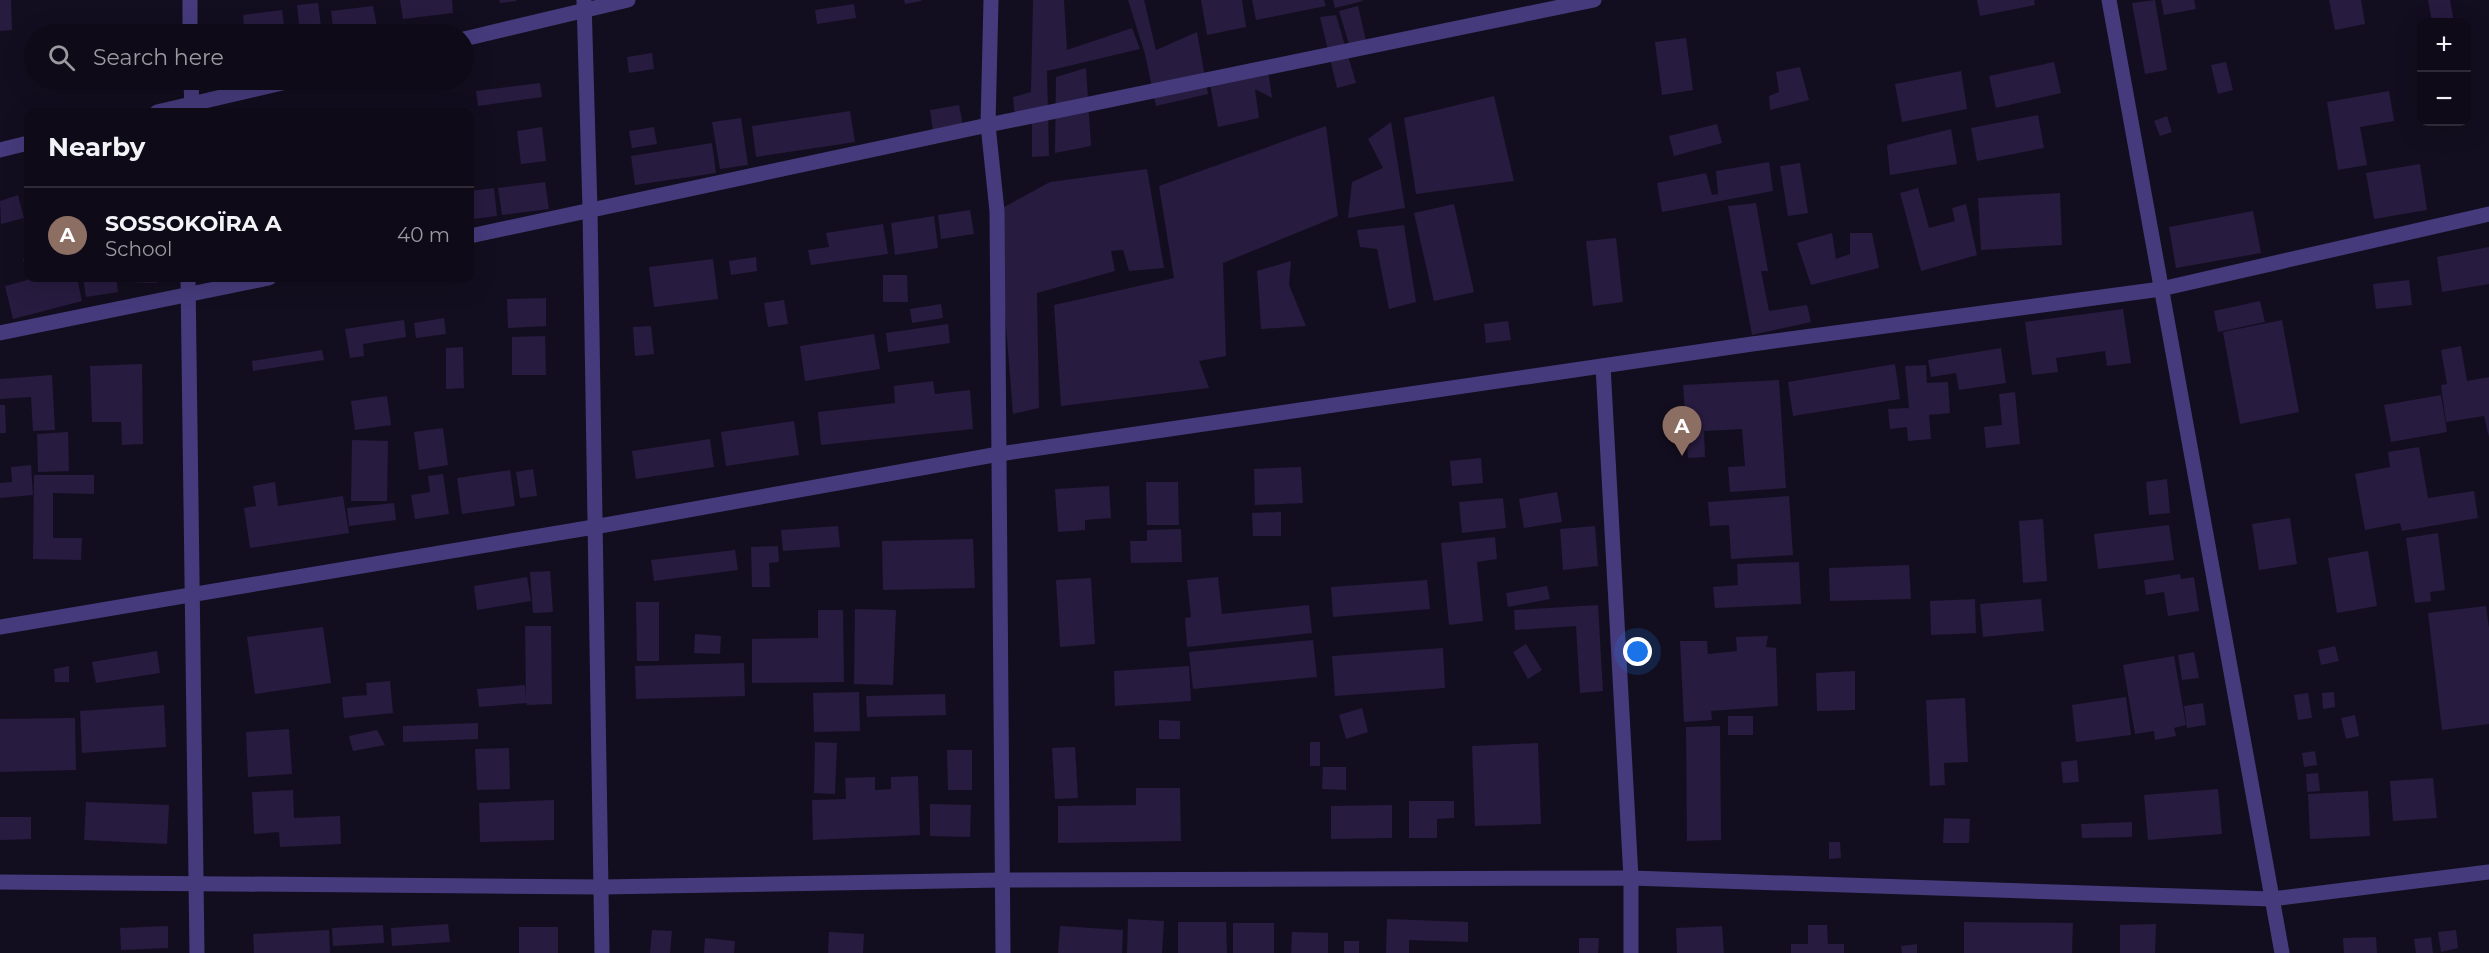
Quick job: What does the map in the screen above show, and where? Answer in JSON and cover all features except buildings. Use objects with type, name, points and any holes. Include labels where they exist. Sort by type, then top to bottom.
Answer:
[{"type":"street","points":[[189,0],[190,24]]},
{"type":"street","points":[[474,36],[584,5],[627,0]]},
{"type":"street","points":[[991,0],[988,125],[998,211],[1003,953]]},
{"type":"street","points":[[474,235],[988,125],[1593,0]]},
{"type":"street","points":[[2109,0],[2282,953]]},
{"type":"street","points":[[584,5],[590,210],[602,953]]},
{"type":"street","points":[[191,90],[192,108],[258,90]]},
{"type":"street","points":[[0,150],[24,144]]},
{"type":"street","points":[[0,627],[594,527],[999,454],[1603,366],[2161,289],[2489,214]]},
{"type":"street","points":[[188,282],[197,953]]},
{"type":"street","points":[[0,333],[248,282]]},
{"type":"street","points":[[1603,366],[1631,878],[1631,953]]},
{"type":"street","points":[[0,882],[601,887],[1002,880],[1631,878],[2272,900],[2489,872]]},
{"type":"place","name":"SOSSOKOÏRA A","points":[[1682,456]]}]
